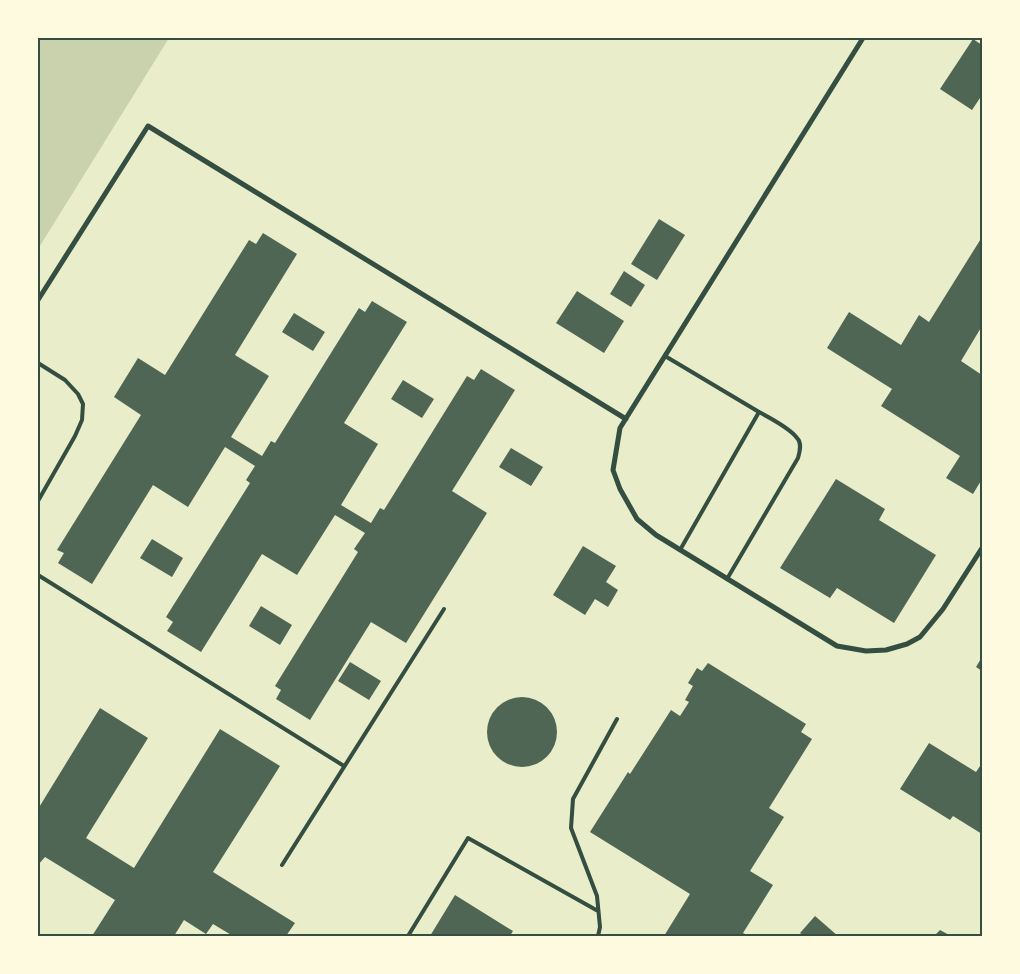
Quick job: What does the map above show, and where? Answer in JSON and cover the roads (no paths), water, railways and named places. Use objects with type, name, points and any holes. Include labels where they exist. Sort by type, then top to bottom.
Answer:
[{"type":"street","points":[[863,38],[620,428],[614,470],[620,489],[637,519],[656,536],[837,646],[866,651],[886,650],[907,644],[920,637],[954,594],[982,548]]},
{"type":"street","points":[[38,300],[148,126],[626,418]]},
{"type":"lane","points":[[665,356],[783,426],[798,438],[800,448],[798,458],[727,579]]},
{"type":"lane","points":[[38,363],[65,380],[78,394],[83,404],[82,420],[75,436],[38,501]]},
{"type":"lane","points":[[680,550],[759,412]]},
{"type":"lane","points":[[38,575],[344,766]]},
{"type":"lane","points":[[282,864],[444,609]]},
{"type":"lane","points":[[598,936],[600,927],[597,896],[571,828],[573,800],[617,719]]},
{"type":"lane","points":[[408,936],[468,838],[598,911]]}]
